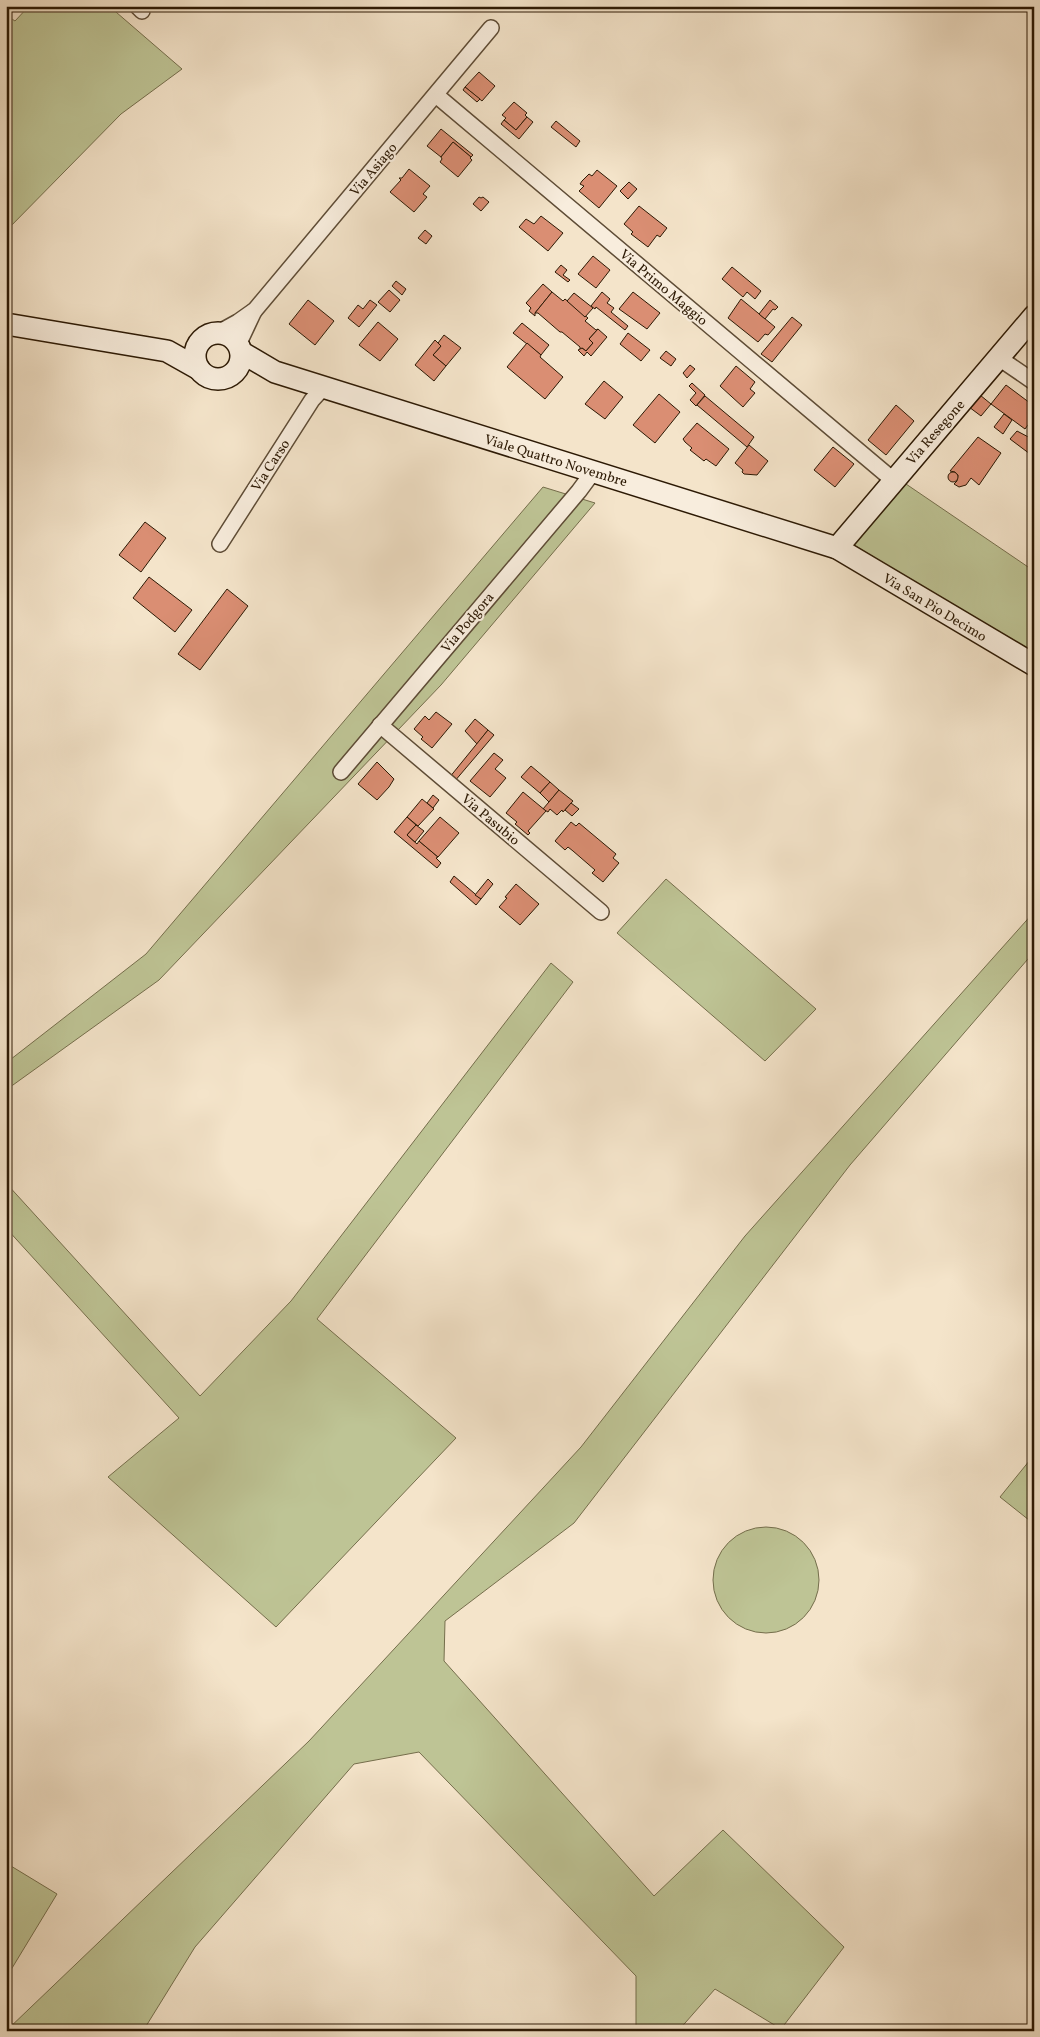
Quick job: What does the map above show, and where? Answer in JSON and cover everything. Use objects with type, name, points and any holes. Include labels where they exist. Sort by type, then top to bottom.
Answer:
[{"type":"street","name":"Via Asiago","points":[[211,336],[238,322],[255,310],[491,28]]},
{"type":"street","name":"Via Primo Maggio","points":[[436,95],[893,480]]},
{"type":"street","name":"Via Asiago","points":[[238,356],[255,310]]},
{"type":"street","name":"Via Resegone","points":[[837,548],[1034,316]]},
{"type":"street","points":[[6,324],[167,351],[199,369]]},
{"type":"street","points":[[167,351],[211,336],[233,339],[238,356],[220,379],[204,375],[199,369],[195,358],[200,342],[211,336]]},
{"type":"street","name":"Viale Quattro Novembre","points":[[238,356],[275,372],[323,388],[837,548]]},
{"type":"street","points":[[999,358],[1034,382]]},
{"type":"street","name":"Via Carso","points":[[220,544],[312,400],[323,388]]},
{"type":"street","name":"Via Podgora","points":[[341,772],[593,472]]},
{"type":"street","name":"Via San Pio Decimo","points":[[837,548],[1034,665]]},
{"type":"street","name":"Via Pasubio","points":[[380,725],[601,912]]},
{"type":"green space","points":[[29,6],[109,6],[182,69],[121,114],[6,231],[6,15],[15,21]]},
{"type":"green space","points":[[906,484],[1034,571],[1034,654],[854,545]]},
{"type":"green space","points":[[543,487],[595,503],[441,685],[159,980],[6,1090],[6,1063],[146,954]]},
{"type":"green space","points":[[666,879],[816,1009],[765,1061],[617,933]]},
{"type":"green space","points":[[1034,912],[1034,952],[850,1165],[574,1523],[445,1621],[444,1661],[654,1896],[723,1830],[844,1947],[781,2029],[715,1989],[678,2031],[636,2031],[636,1976],[419,1752],[354,1764],[195,1947],[143,2031],[6,2031],[309,1741],[581,1447],[745,1236]]},
{"type":"green space","points":[[551,963],[573,982],[317,1319],[456,1438],[276,1627],[108,1477],[179,1418],[6,1228],[6,1183],[200,1396],[291,1301]]},
{"type":"green space","points":[[1034,1455],[1034,1524],[1000,1497]]},
{"type":"green space","points":[[766,1527],[786,1531],[803,1543],[815,1560],[819,1580],[815,1600],[803,1617],[786,1629],[766,1633],[746,1629],[729,1617],[717,1600],[713,1580],[717,1560],[729,1543],[746,1531]]},
{"type":"green space","points":[[6,1863],[57,1894],[6,1978]]},
{"type":"building","points":[[479,72],[495,86],[482,101],[465,87]]},
{"type":"building","points":[[465,87],[480,99],[477,102],[463,90]]},
{"type":"building","points":[[514,102],[527,113],[525,115],[527,117],[516,130],[504,120],[506,118],[502,115]]},
{"type":"building","points":[[527,117],[533,122],[519,139],[501,124],[504,120],[516,130]]},
{"type":"building","points":[[556,121],[580,141],[576,147],[551,127]]},
{"type":"building","points":[[441,129],[473,155],[471,157],[453,142],[441,157],[427,146]]},
{"type":"building","points":[[453,142],[472,160],[458,177],[440,162],[441,157]]},
{"type":"building","points":[[409,169],[430,186],[423,194],[427,197],[414,212],[390,192],[401,180],[399,178],[402,178]]},
{"type":"building","points":[[597,170],[617,186],[599,208],[579,191],[584,186],[580,184],[582,181],[589,174],[592,176]]},
{"type":"building","points":[[629,182],[637,189],[628,199],[620,191]]},
{"type":"building","points":[[479,197],[483,197],[489,202],[481,211],[473,204]]},
{"type":"building","points":[[639,206],[667,228],[660,237],[657,235],[648,247],[631,234],[633,232],[624,224]]},
{"type":"building","points":[[541,216],[563,233],[548,251],[519,227],[526,219],[534,224]]},
{"type":"building","points":[[425,230],[432,236],[426,244],[418,238]]},
{"type":"building","points":[[593,256],[610,270],[596,288],[578,274]]},
{"type":"building","points":[[561,265],[567,270],[563,275],[570,280],[568,282],[555,272]]},
{"type":"building","points":[[732,267],[761,291],[755,299],[747,292],[743,297],[722,279]]},
{"type":"building","points":[[396,281],[406,289],[402,295],[392,286]]},
{"type":"building","points":[[543,284],[552,292],[535,313],[535,316],[529,311],[531,308],[526,303]]},
{"type":"building","points":[[389,290],[400,300],[390,312],[378,302]]},
{"type":"building","points":[[552,292],[563,301],[565,299],[588,318],[585,321],[596,330],[598,329],[589,339],[593,343],[586,351],[582,348],[580,350],[580,347],[562,332],[538,313],[535,313]]},
{"type":"building","points":[[602,292],[610,299],[607,303],[614,308],[611,312],[628,326],[625,330],[596,307],[595,309],[591,306]]},
{"type":"building","points":[[633,292],[660,313],[647,329],[619,309]]},
{"type":"building","points":[[574,293],[593,308],[585,317],[567,301]]},
{"type":"building","points":[[741,299],[775,327],[758,342],[728,318]]},
{"type":"building","points":[[308,300],[334,321],[315,345],[289,324]]},
{"type":"building","points":[[370,300],[377,305],[359,327],[348,318],[358,305],[363,309]]},
{"type":"building","points":[[770,300],[778,307],[775,310],[773,309],[765,319],[759,314]]},
{"type":"building","points":[[792,317],[802,325],[772,362],[761,354]]},
{"type":"building","points":[[378,322],[398,339],[380,361],[359,345]]},
{"type":"building","points":[[522,323],[549,345],[541,355],[513,333]]},
{"type":"building","points":[[598,329],[607,337],[591,356],[587,352],[584,356],[578,350],[582,348],[586,351],[593,343],[589,339]]},
{"type":"building","points":[[628,333],[650,350],[641,361],[620,344]]},
{"type":"building","points":[[444,335],[461,348],[446,366],[433,355],[441,346],[435,341],[438,343]]},
{"type":"building","points":[[435,340],[441,346],[433,355],[446,366],[434,381],[415,365]]},
{"type":"building","points":[[527,343],[563,377],[545,399],[507,367]]},
{"type":"building","points":[[666,351],[676,359],[671,366],[660,358]]},
{"type":"building","points":[[690,365],[695,369],[687,378],[683,373]]},
{"type":"building","points":[[736,366],[755,382],[750,389],[755,393],[743,407],[720,386]]},
{"type":"building","points":[[604,381],[623,397],[605,419],[585,404]]},
{"type":"building","points":[[692,383],[705,395],[696,406],[690,400],[696,393],[689,386]]},
{"type":"building","points":[[1006,385],[1034,406],[1034,417],[1025,429],[991,404]]},
{"type":"building","points":[[659,394],[680,412],[655,443],[633,425]]},
{"type":"building","points":[[980,395],[991,404],[981,416],[969,407]]},
{"type":"building","points":[[705,396],[754,437],[747,447],[697,405]]},
{"type":"building","points":[[896,405],[914,421],[886,455],[868,440]]},
{"type":"building","points":[[1004,414],[1012,420],[1003,434],[994,427]]},
{"type":"building","points":[[697,423],[729,449],[716,466],[706,459],[704,461],[690,450],[692,448],[683,439]]},
{"type":"building","points":[[1017,431],[1034,440],[1034,450],[1030,454],[1010,439]]},
{"type":"building","points":[[978,437],[1001,453],[979,485],[971,478],[966,485],[959,487],[954,484],[957,481],[958,475],[950,471]]},
{"type":"building","points":[[749,445],[768,461],[757,475],[744,474],[743,470],[735,463]]},
{"type":"building","points":[[833,447],[854,464],[835,487],[814,470]]},
{"type":"building","points":[[951,472],[955,472],[958,477],[957,481],[951,482],[948,479],[948,475]]},
{"type":"building","points":[[145,522],[166,538],[141,572],[119,555]]},
{"type":"building","points":[[149,577],[192,610],[175,632],[133,598]]},
{"type":"building","points":[[227,589],[248,606],[200,670],[178,654]]},
{"type":"building","points":[[436,712],[452,724],[432,748],[421,739],[423,737],[414,729],[425,716],[429,720]]},
{"type":"building","points":[[475,719],[488,730],[477,744],[465,731]]},
{"type":"building","points":[[488,730],[494,735],[454,782],[449,778]]},
{"type":"building","points":[[494,753],[503,760],[495,769],[506,778],[490,797],[470,781]]},
{"type":"building","points":[[377,762],[394,779],[377,800],[358,784]]},
{"type":"building","points":[[531,766],[550,782],[540,793],[521,777]]},
{"type":"building","points":[[550,782],[559,790],[549,802],[540,793]]},
{"type":"building","points":[[559,790],[573,801],[563,812],[562,810],[557,815],[550,809],[548,812],[543,809]]},
{"type":"building","points":[[523,792],[546,811],[528,831],[530,833],[528,835],[506,813]]},
{"type":"building","points":[[433,795],[439,800],[433,808],[427,803]]},
{"type":"building","points":[[422,799],[434,809],[418,826],[407,817]]},
{"type":"building","points":[[571,803],[579,809],[572,816],[565,810]]},
{"type":"building","points":[[407,817],[416,825],[407,835],[417,844],[419,841],[438,857],[436,858],[441,863],[437,868],[394,832]]},
{"type":"building","points":[[440,817],[459,833],[438,857],[419,841]]},
{"type":"building","points":[[571,822],[576,826],[579,823],[616,854],[613,858],[619,863],[603,882],[592,873],[595,870],[573,851],[568,847],[565,850],[555,841]]},
{"type":"building","points":[[416,825],[424,831],[415,842],[407,835]]},
{"type":"building","points":[[454,876],[481,899],[476,905],[450,882]]},
{"type":"building","points":[[488,879],[493,884],[481,899],[475,895]]},
{"type":"building","points":[[516,884],[539,904],[520,925],[499,907]]}]
